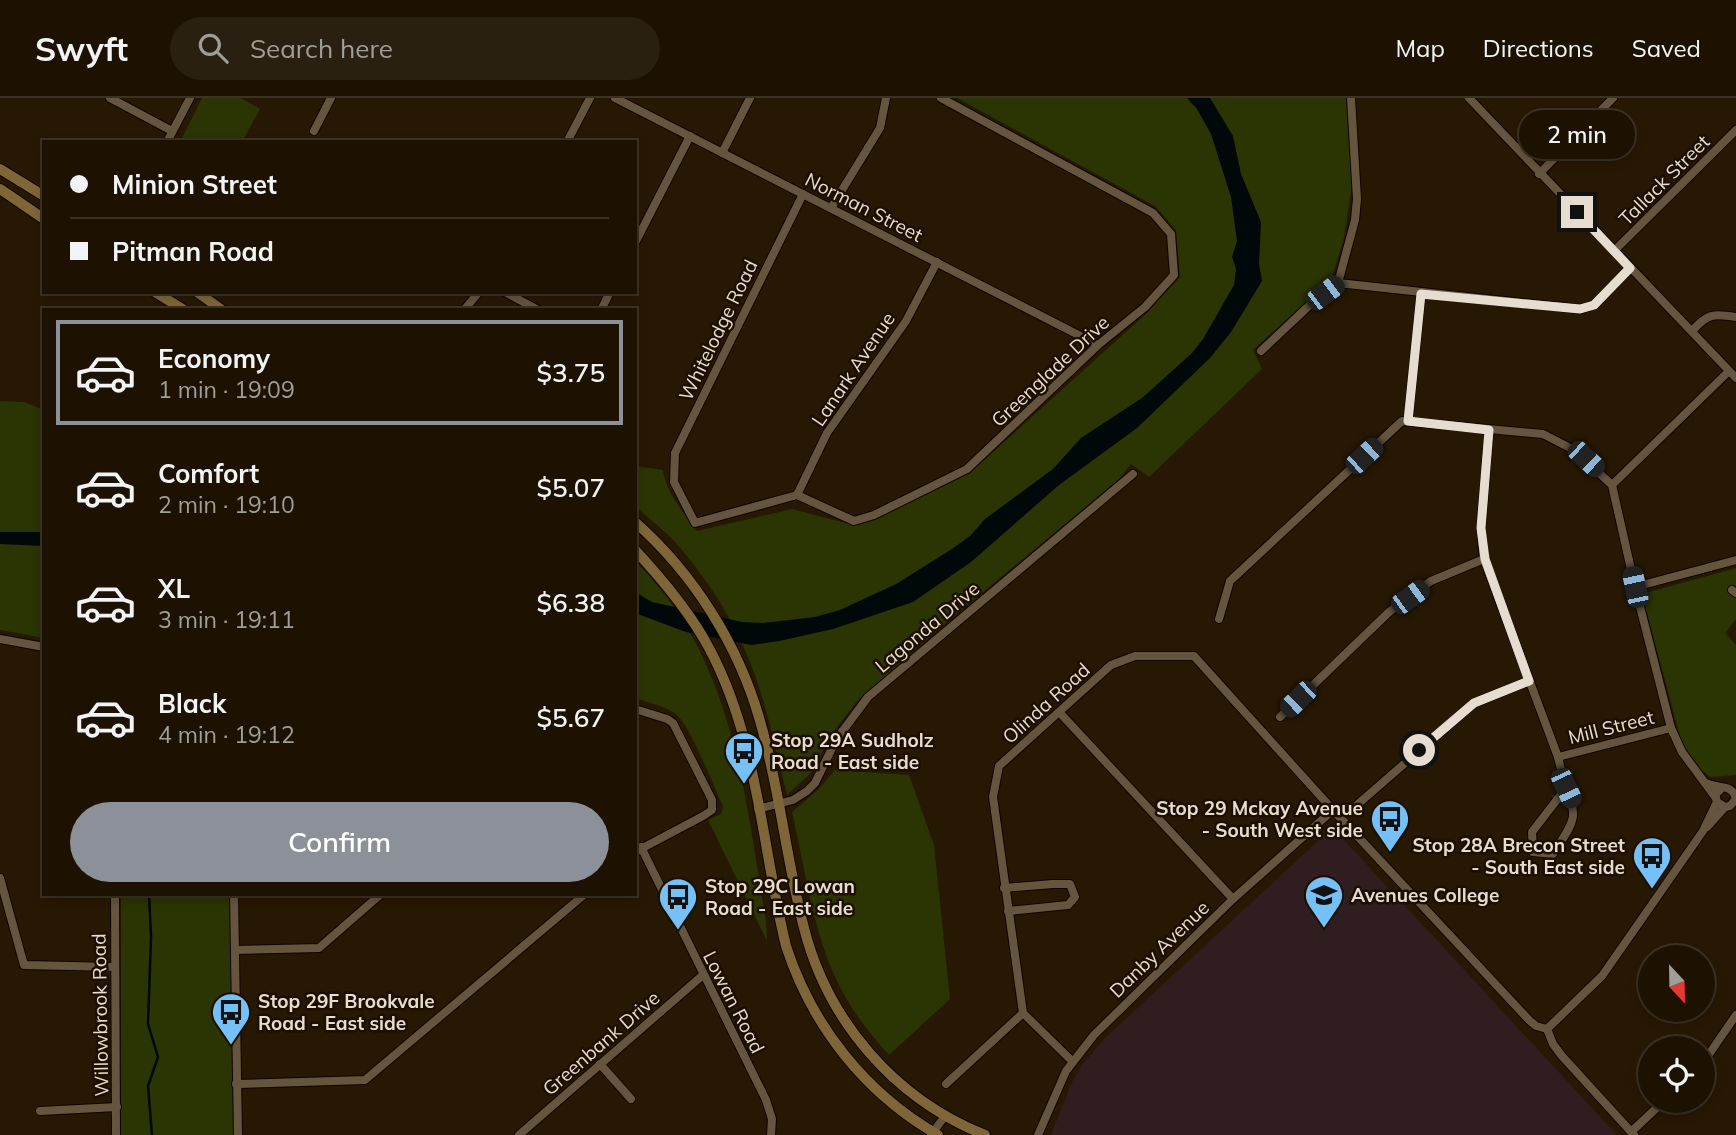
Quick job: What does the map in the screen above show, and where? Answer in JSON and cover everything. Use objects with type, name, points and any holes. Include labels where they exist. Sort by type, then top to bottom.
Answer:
[{"type":"main road","points":[[0,169],[42,195]]},
{"type":"main road","points":[[0,189],[42,218]]},
{"type":"main road","points":[[158,294],[181,308]]},
{"type":"main road","points":[[200,294],[219,308]]},
{"type":"main road","points":[[637,524],[689,580],[724,634],[737,660],[760,720],[804,930],[816,968],[833,1004],[876,1062],[913,1095],[945,1116],[985,1135]]},
{"type":"main road","points":[[637,553],[660,578],[694,623],[715,660],[741,730],[786,946],[810,1005],[826,1031],[862,1076],[902,1111],[934,1134]]},
{"type":"street","points":[[110,98],[172,131]]},
{"type":"street","points":[[168,140],[190,98]]},
{"type":"street","points":[[314,131],[331,98]]},
{"type":"street","points":[[568,140],[590,98]]},
{"type":"street","name":"Norman Street","points":[[615,98],[1098,345]]},
{"type":"street","points":[[722,153],[750,98]]},
{"type":"street","points":[[831,208],[880,128],[886,98]]},
{"type":"street","name":"Greenglade Drive","points":[[797,495],[854,522],[874,515],[967,469],[1098,345],[1145,307],[1174,275],[1171,234],[1153,213],[941,98]]},
{"type":"street","points":[[1261,351],[1313,302],[1338,283],[1355,220],[1357,199],[1351,98]]},
{"type":"street","points":[[1469,98],[1736,378]]},
{"type":"street","points":[[1539,174],[1613,98]]},
{"type":"street","name":"Tallack Street","points":[[1614,251],[1736,130]]},
{"type":"street","points":[[637,239],[690,136]]},
{"type":"street","name":"Whitelodge Road","points":[[797,495],[695,523],[674,482],[675,453],[803,194]]},
{"type":"street","name":"Lanark Avenue","points":[[797,495],[827,433],[906,321],[937,262]]},
{"type":"street","points":[[1338,283],[1580,309],[1594,305],[1630,268]]},
{"type":"street","points":[[466,308],[477,294]]},
{"type":"street","points":[[509,294],[534,308]]},
{"type":"street","points":[[1408,421],[1421,294]]},
{"type":"street","points":[[1692,331],[1704,318],[1723,315],[1736,317]]},
{"type":"street","points":[[1612,485],[1729,371]]},
{"type":"street","points":[[1219,619],[1230,581],[1402,421],[1532,432],[1556,439],[1586,459],[1612,485],[1671,728],[1682,752],[1719,802],[1734,803],[1732,789]]},
{"type":"street","points":[[1489,430],[1481,528],[1485,559],[1574,806],[1572,823],[1553,854],[1533,852],[1532,832],[1566,788]]},
{"type":"street","name":"Lagonda Drive","points":[[758,809],[801,797],[815,783],[836,740],[869,697],[1133,474]]},
{"type":"street","points":[[1280,717],[1389,612],[1431,582],[1485,559]]},
{"type":"street","points":[[1635,587],[1736,559]]},
{"type":"street","points":[[0,639],[42,647]]},
{"type":"street","name":"Olinda Road","points":[[1023,1013],[993,797],[999,766],[1111,665],[1135,656],[1194,656],[1333,810]]},
{"type":"street","points":[[1358,804],[1474,703],[1529,681]]},
{"type":"street","points":[[637,710],[673,723],[712,800],[712,810],[703,816],[638,849]]},
{"type":"street","points":[[1060,713],[1233,899]]},
{"type":"street","name":"Mill Street","points":[[1558,757],[1671,728]]},
{"type":"street","points":[[1703,782],[1713,787],[1732,789]]},
{"type":"street","points":[[1547,1029],[1602,976],[1703,831],[1719,802],[1718,790],[1732,789]]},
{"type":"street","points":[[1333,810],[1529,1020],[1536,1026],[1547,1029]]},
{"type":"street","name":"Danby Avenue","points":[[1038,1135],[1058,1086],[1073,1061],[1094,1035],[1233,899],[1333,810]]},
{"type":"street","name":"Lowan Road","points":[[638,849],[766,1100],[772,1119],[771,1135]]},
{"type":"street","points":[[0,878],[24,965],[115,967]]},
{"type":"street","points":[[1004,888],[1070,884],[1075,897],[1068,905],[1008,911]]},
{"type":"street","name":"Willowbrook Road","points":[[115,896],[116,1135]]},
{"type":"street","points":[[234,896],[237,1135]]},
{"type":"street","points":[[236,950],[319,948],[380,896]]},
{"type":"street","points":[[236,1084],[365,1080],[583,896]]},
{"type":"street","name":"Greenbank Drive","points":[[519,1135],[703,975]]},
{"type":"street","points":[[946,1084],[1023,1013],[1073,1061]]},
{"type":"street","points":[[1715,1046],[1736,1015]]},
{"type":"street","points":[[1547,1029],[1562,1056],[1633,1134],[1653,1113]]},
{"type":"street","points":[[600,1064],[631,1099]]},
{"type":"street","points":[[40,1111],[117,1107]]},
{"type":"street","points":[[934,1134],[945,1116]]},
{"type":"shaded area","points":[[1187,98],[1210,98],[1233,136],[1241,174],[1261,222],[1259,264],[1262,281],[1231,332],[1210,358],[1137,428],[1059,485],[971,562],[913,602],[833,629],[751,645],[686,632],[637,614],[637,593],[652,602],[742,622],[763,623],[815,617],[840,610],[896,584],[970,536],[985,519],[1053,469],[1081,438],[1142,398],[1192,353],[1234,285],[1236,269],[1232,257],[1237,241],[1231,197],[1211,134],[1197,109]]},
{"type":"shaded area","points":[[0,532],[42,532],[42,546],[0,544]]},
{"type":"shaded area","name":"Avenues College","points":[[1332,828],[1617,1135],[1051,1135],[1072,1082],[1082,1065],[1105,1038]]},
{"type":"green space","points":[[202,98],[241,98],[260,109],[243,140],[181,140]]},
{"type":"green space","points":[[957,98],[1346,98],[1352,185],[1344,238],[1332,278],[1253,350],[1262,369],[1149,477],[1131,464],[1119,479],[858,700],[828,739],[814,770],[787,795],[765,706],[741,640],[716,596],[686,555],[637,508],[637,466],[663,470],[672,495],[697,531],[792,509],[853,525],[878,518],[971,472],[1148,312],[1180,277],[1176,230],[1155,206]]},
{"type":"green space","points":[[0,401],[24,402],[42,409],[42,638],[0,630]]},
{"type":"green space","points":[[637,563],[668,599],[694,640],[714,684],[741,776],[766,921],[767,941],[708,820],[721,814],[723,806],[702,758],[683,722],[663,707],[637,699]]},
{"type":"green space","points":[[1736,568],[1736,619],[1725,633],[1736,645],[1736,775],[1710,777],[1697,766],[1682,744],[1642,594]]},
{"type":"green space","points":[[835,770],[909,775],[934,845],[950,999],[889,1055],[855,1013],[830,965],[816,923],[792,812],[819,789]]},
{"type":"green space","points":[[121,896],[238,896],[234,1135],[121,1135]]},
{"type":"waterway","points":[[149,896],[151,937],[148,1024],[158,1057],[148,1086],[152,1135]]},
{"type":"place","name":"Stop 29A Sudholz Road - East side","points":[[744,785]]},
{"type":"place","name":"Stop 29 Mckay Avenue - South West side","points":[[1390,853]]},
{"type":"place","name":"Stop 28A Brecon Street - South East side","points":[[1652,890]]},
{"type":"place","name":"Avenues College","points":[[1324,929]]},
{"type":"place","name":"Stop 29C Lowan Road - East side","points":[[678,931]]},
{"type":"place","name":"Stop 29F Brookvale Road - East side","points":[[231,1046]]},
{"type":"route","points":[[1419,750],[1474,703],[1529,681],[1485,559],[1481,528],[1489,430],[1408,421],[1421,294],[1580,309],[1594,305],[1630,268],[1577,212]]}]
